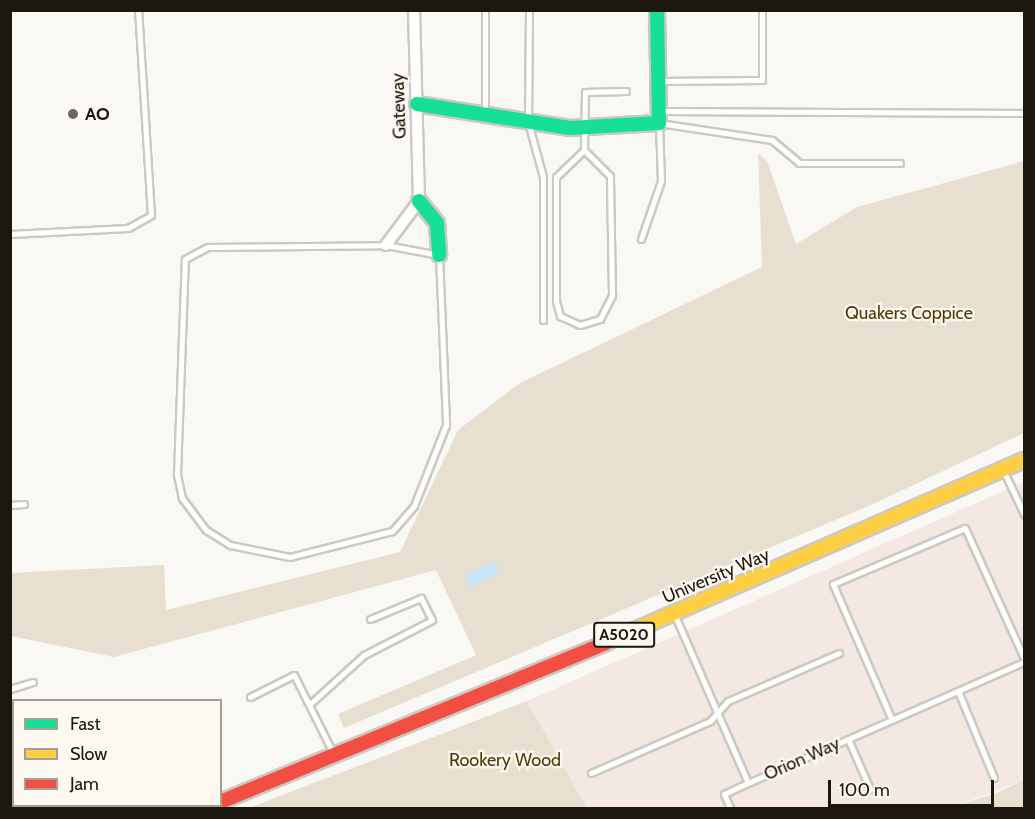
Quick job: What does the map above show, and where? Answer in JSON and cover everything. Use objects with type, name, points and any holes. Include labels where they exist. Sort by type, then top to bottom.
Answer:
[{"type":"main road","points":[[417,104],[484,116],[585,128],[659,117],[657,10]]},
{"type":"main road","points":[[419,201],[437,223],[439,255]]},
{"type":"main road","name":"University Way","points":[[222,801],[674,614],[1024,460]]},
{"type":"street","name":"Gateway","points":[[414,10],[419,201]]},
{"type":"street","points":[[386,245],[419,201]]},
{"type":"lane","points":[[10,234],[128,228],[151,215],[138,10]]},
{"type":"lane","points":[[484,116],[485,10]]},
{"type":"lane","points":[[529,10],[528,122],[543,177],[543,320]]},
{"type":"lane","points":[[658,81],[762,80],[762,10]]},
{"type":"lane","points":[[584,150],[610,176],[612,295],[600,319],[580,325],[560,316],[556,301],[556,177],[584,150],[585,92],[626,91]]},
{"type":"lane","points":[[659,117],[1024,113]]},
{"type":"lane","points":[[659,117],[772,140],[799,163],[900,163]]},
{"type":"lane","points":[[641,239],[661,181],[659,117]]},
{"type":"lane","points":[[386,245],[439,255],[446,425],[414,506],[392,531],[290,557],[230,545],[206,530],[182,498],[177,474],[185,259],[208,247],[386,245]]},
{"type":"lane","points":[[1003,470],[1024,514]]},
{"type":"lane","points":[[10,505],[24,504]]},
{"type":"lane","points":[[892,720],[833,584],[966,528],[1024,660]]},
{"type":"lane","points":[[310,704],[364,655],[432,620],[421,598],[370,619]]},
{"type":"lane","name":"Orion Way","points":[[674,614],[748,783],[1024,660]]},
{"type":"lane","points":[[591,773],[710,721],[728,701],[839,653]]},
{"type":"lane","points":[[250,697],[294,675],[334,755]]},
{"type":"lane","points":[[10,689],[33,682]]},
{"type":"lane","points":[[958,691],[994,778]]},
{"type":"lane","points":[[848,739],[870,789]]},
{"type":"lane","points":[[730,808],[724,794],[748,783]]},
{"type":"shaded area","points":[[1024,482],[1024,780],[950,808],[587,808],[527,701]]},
{"type":"green space","name":"Quakers Coppice","points":[[758,153],[767,161],[796,244],[857,207],[1024,161],[1024,433],[871,505],[344,728],[338,714],[476,655],[436,570],[114,657],[11,636],[10,573],[164,565],[166,610],[400,552],[458,430],[520,383],[762,267]]},
{"type":"green space","name":"Rookery Wood","points":[[527,701],[587,808],[249,808]]},
{"type":"green space","points":[[1024,780],[1024,808],[950,808],[996,793]]},
{"type":"water","points":[[495,562],[499,574],[469,587],[465,575]]},
{"type":"traffic: fast","points":[[417,104],[570,128],[659,123],[657,10]]},
{"type":"traffic: fast","points":[[419,201],[437,223],[439,255]]},
{"type":"traffic: slow","points":[[605,643],[1024,460]]},
{"type":"traffic: jam","points":[[222,801],[605,643]]},
{"type":"place","name":"AO","points":[[73,114]]}]
